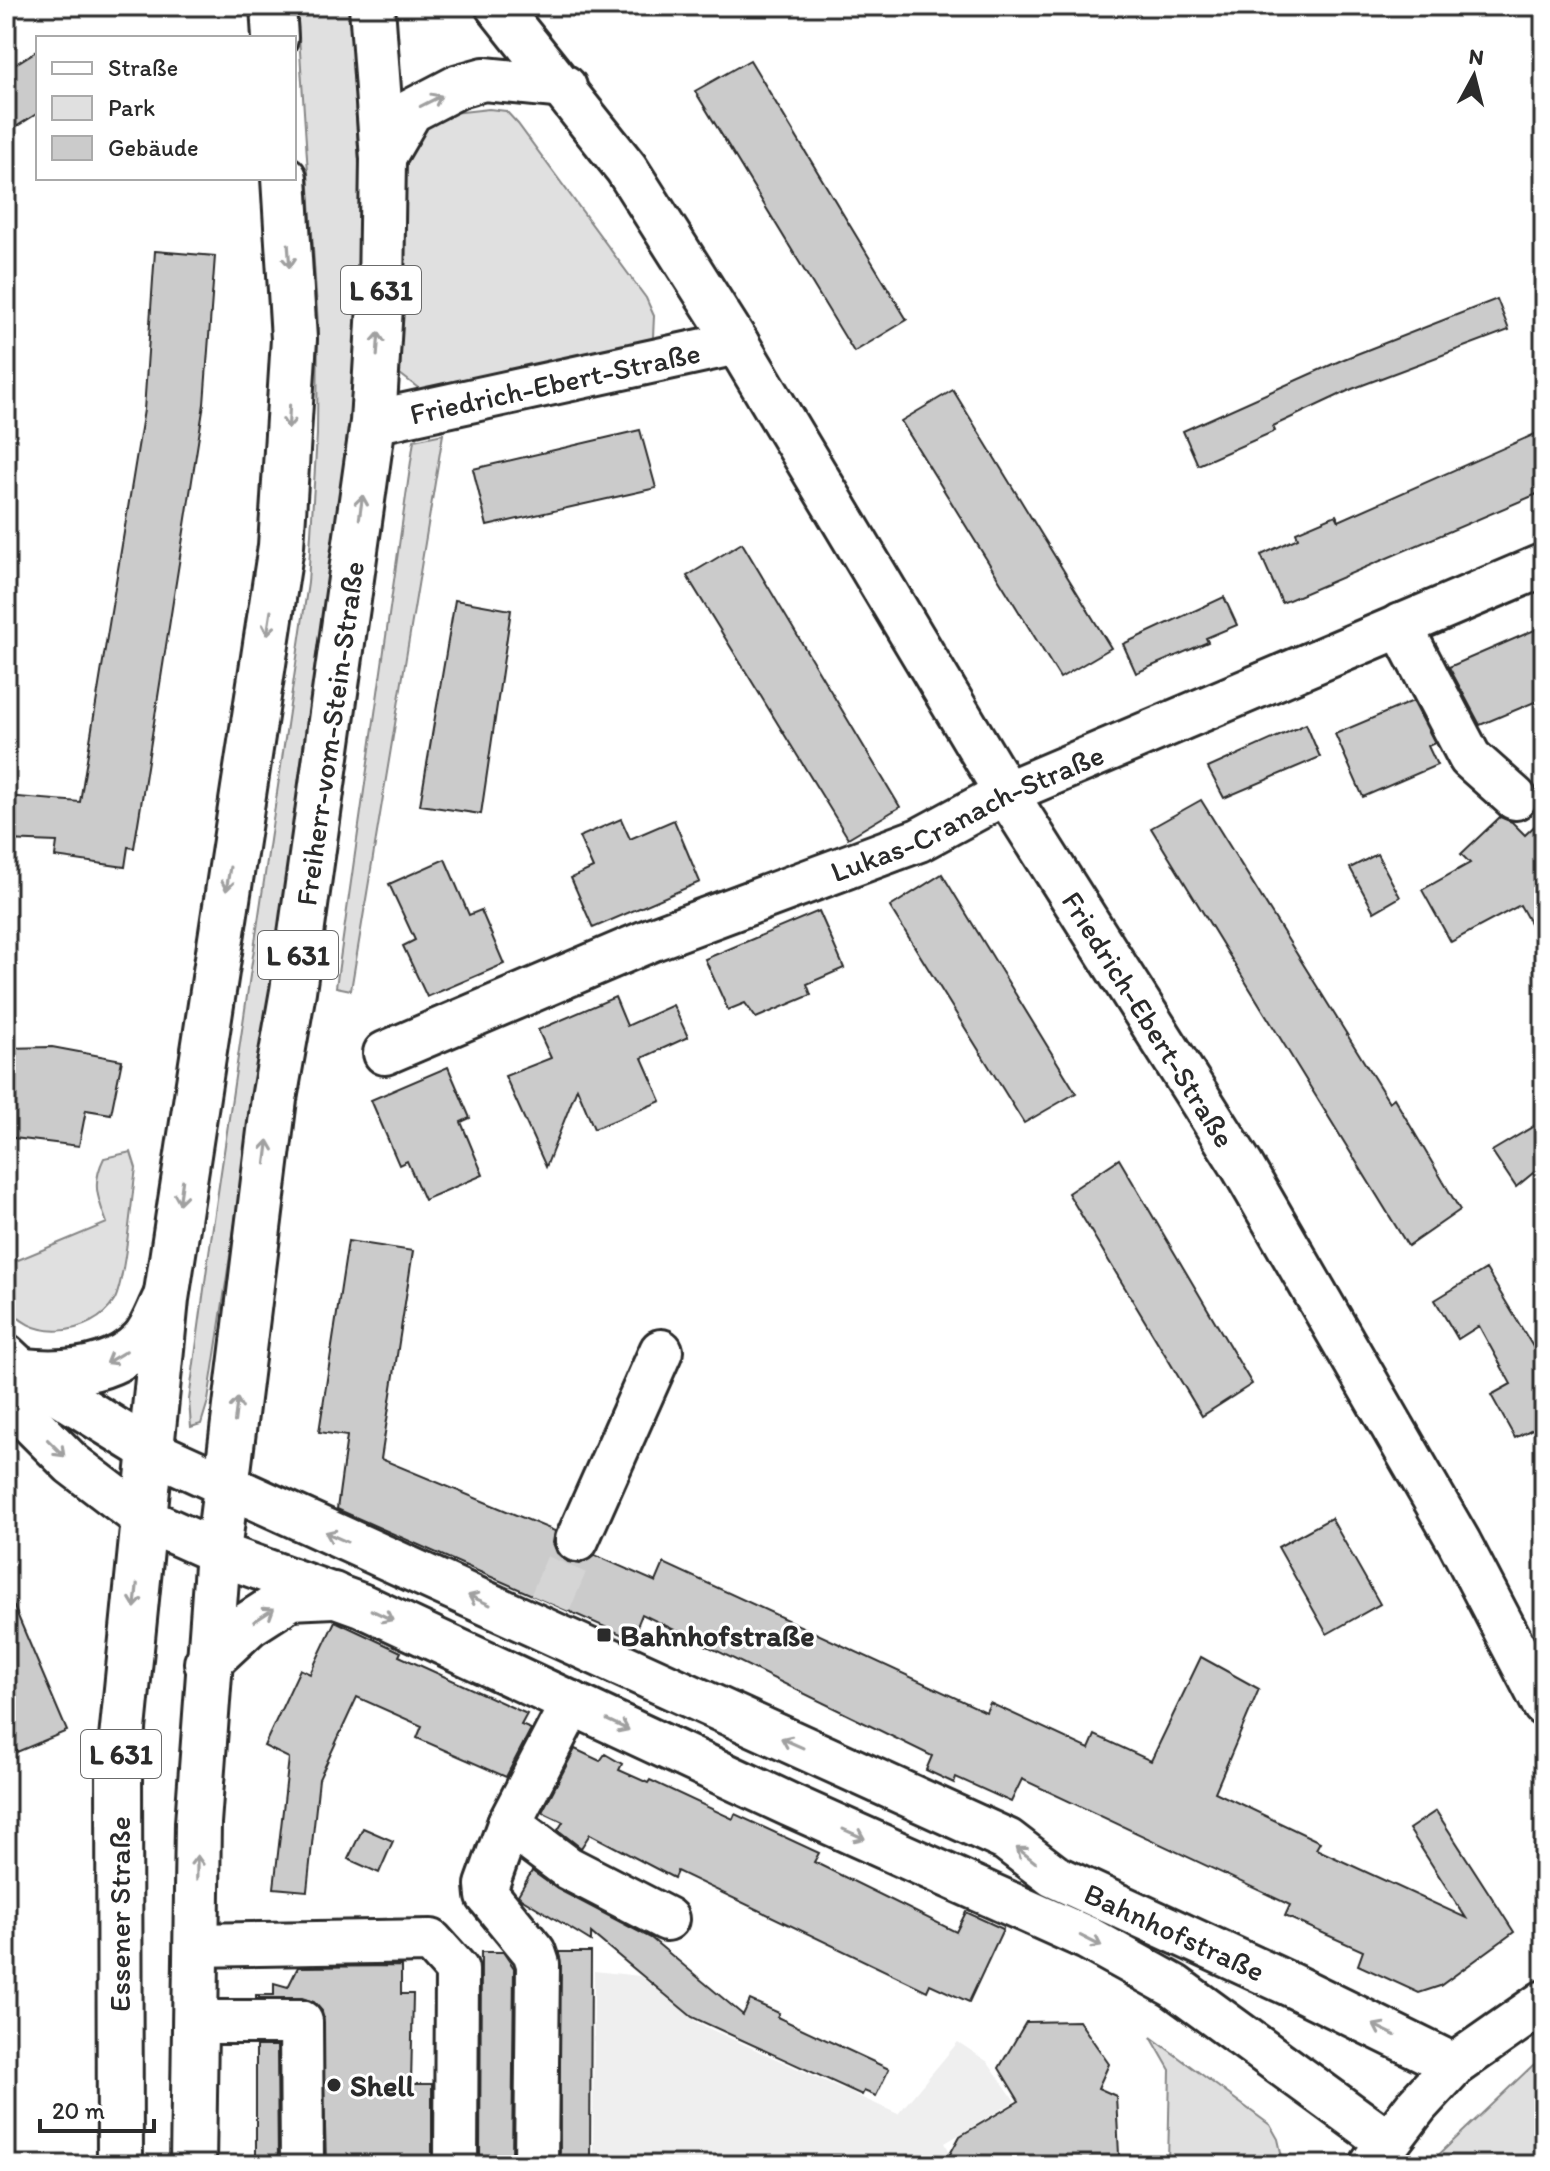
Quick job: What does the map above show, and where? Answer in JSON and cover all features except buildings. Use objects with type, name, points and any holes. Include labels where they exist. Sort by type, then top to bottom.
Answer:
[{"type":"main road","points":[[273,6],[275,36]]},
{"type":"main road","name":"Freiherr-vom-Stein-Straße","points":[[224,1555],[226,1488],[274,1099],[320,808],[373,422],[381,290],[383,159],[372,6]]},
{"type":"main road","name":"L 631","points":[[144,1519],[166,1299],[281,546],[294,339],[284,180]]},
{"type":"main road","points":[[11,1372],[69,1374],[107,1363],[143,1340],[166,1299]]},
{"type":"main road","name":"Essener Straße","points":[[120,2165],[119,1769],[144,1519]]},
{"type":"main road","name":"L 631","points":[[193,2165],[198,1823],[207,1663],[224,1555]]},
{"type":"main road","points":[[207,1663],[249,1624],[291,1597],[333,1595]]},
{"type":"street","name":"Friedrich-Ebert-Straße","points":[[497,6],[565,87],[626,168],[737,343],[1006,793],[1242,1166],[1459,1542],[1544,1705]]},
{"type":"street","points":[[383,159],[411,111],[459,86],[484,79],[565,87]]},
{"type":"street","name":"Friedrich-Ebert-Straße","points":[[373,422],[737,343]]},
{"type":"street","name":"Lukas-Cranach-Straße","points":[[385,1053],[653,939],[919,840],[1006,793],[1544,565]]},
{"type":"street","points":[[1400,625],[1470,758],[1515,798]]},
{"type":"street","points":[[577,1540],[661,1351]]},
{"type":"street","points":[[11,1372],[24,1416],[72,1464],[144,1519]]},
{"type":"street","name":"Bahnhofstraße","points":[[11,1372],[151,1451],[226,1488],[544,1615],[1007,1840],[1054,1876],[1291,1985],[1454,2065]]},
{"type":"street","name":"Bahnhofstraße","points":[[144,1519],[224,1555],[333,1595],[1087,1938],[1174,1986],[1380,2154]]},
{"type":"street","points":[[536,2165],[538,1964],[534,1952],[488,1896],[487,1885],[509,1824],[572,1703]]},
{"type":"street","points":[[509,1824],[568,1868],[667,1919]]},
{"type":"street","points":[[196,1945],[431,1941],[457,1970],[456,2165]]},
{"type":"street","points":[[1380,2154],[1454,2065],[1544,2002]]},
{"type":"street","points":[[195,2022],[301,2022],[302,2165]]},
{"type":"shaded area","points":[[594,1971],[640,1976],[699,2024],[898,2114],[958,2042],[988,2062],[1015,2101],[945,2143],[957,2165],[593,2165]]},
{"type":"green space","points":[[297,6],[349,6],[360,180],[358,320],[349,428],[297,813],[208,1401],[201,1424],[191,1427],[189,1400],[208,1260],[308,583],[317,435],[318,324]]},
{"type":"green space","points":[[489,109],[506,111],[518,124],[646,298],[654,316],[653,337],[639,348],[430,397],[400,374],[406,168],[410,147],[435,115]]},
{"type":"green space","points":[[443,434],[351,990],[336,987],[414,440]]},
{"type":"green space","points":[[131,1152],[136,1168],[125,1258],[114,1301],[104,1313],[76,1328],[43,1330],[28,1324],[16,1315],[7,1301],[6,1265],[107,1223],[97,1191],[100,1167],[104,1158]]},
{"type":"green space","points":[[1151,2037],[1270,2125],[1278,2139],[1284,2165],[1168,2165],[1170,2070]]},
{"type":"green space","points":[[1544,2057],[1544,2165],[1428,2165],[1532,2066]]},
{"type":"tunnel","points":[[550,1603],[577,1540]]},
{"type":"place","name":"Bahnhofstraße","points":[[604,1635]]},
{"type":"place","name":"Shell","points":[[334,2085]]}]
